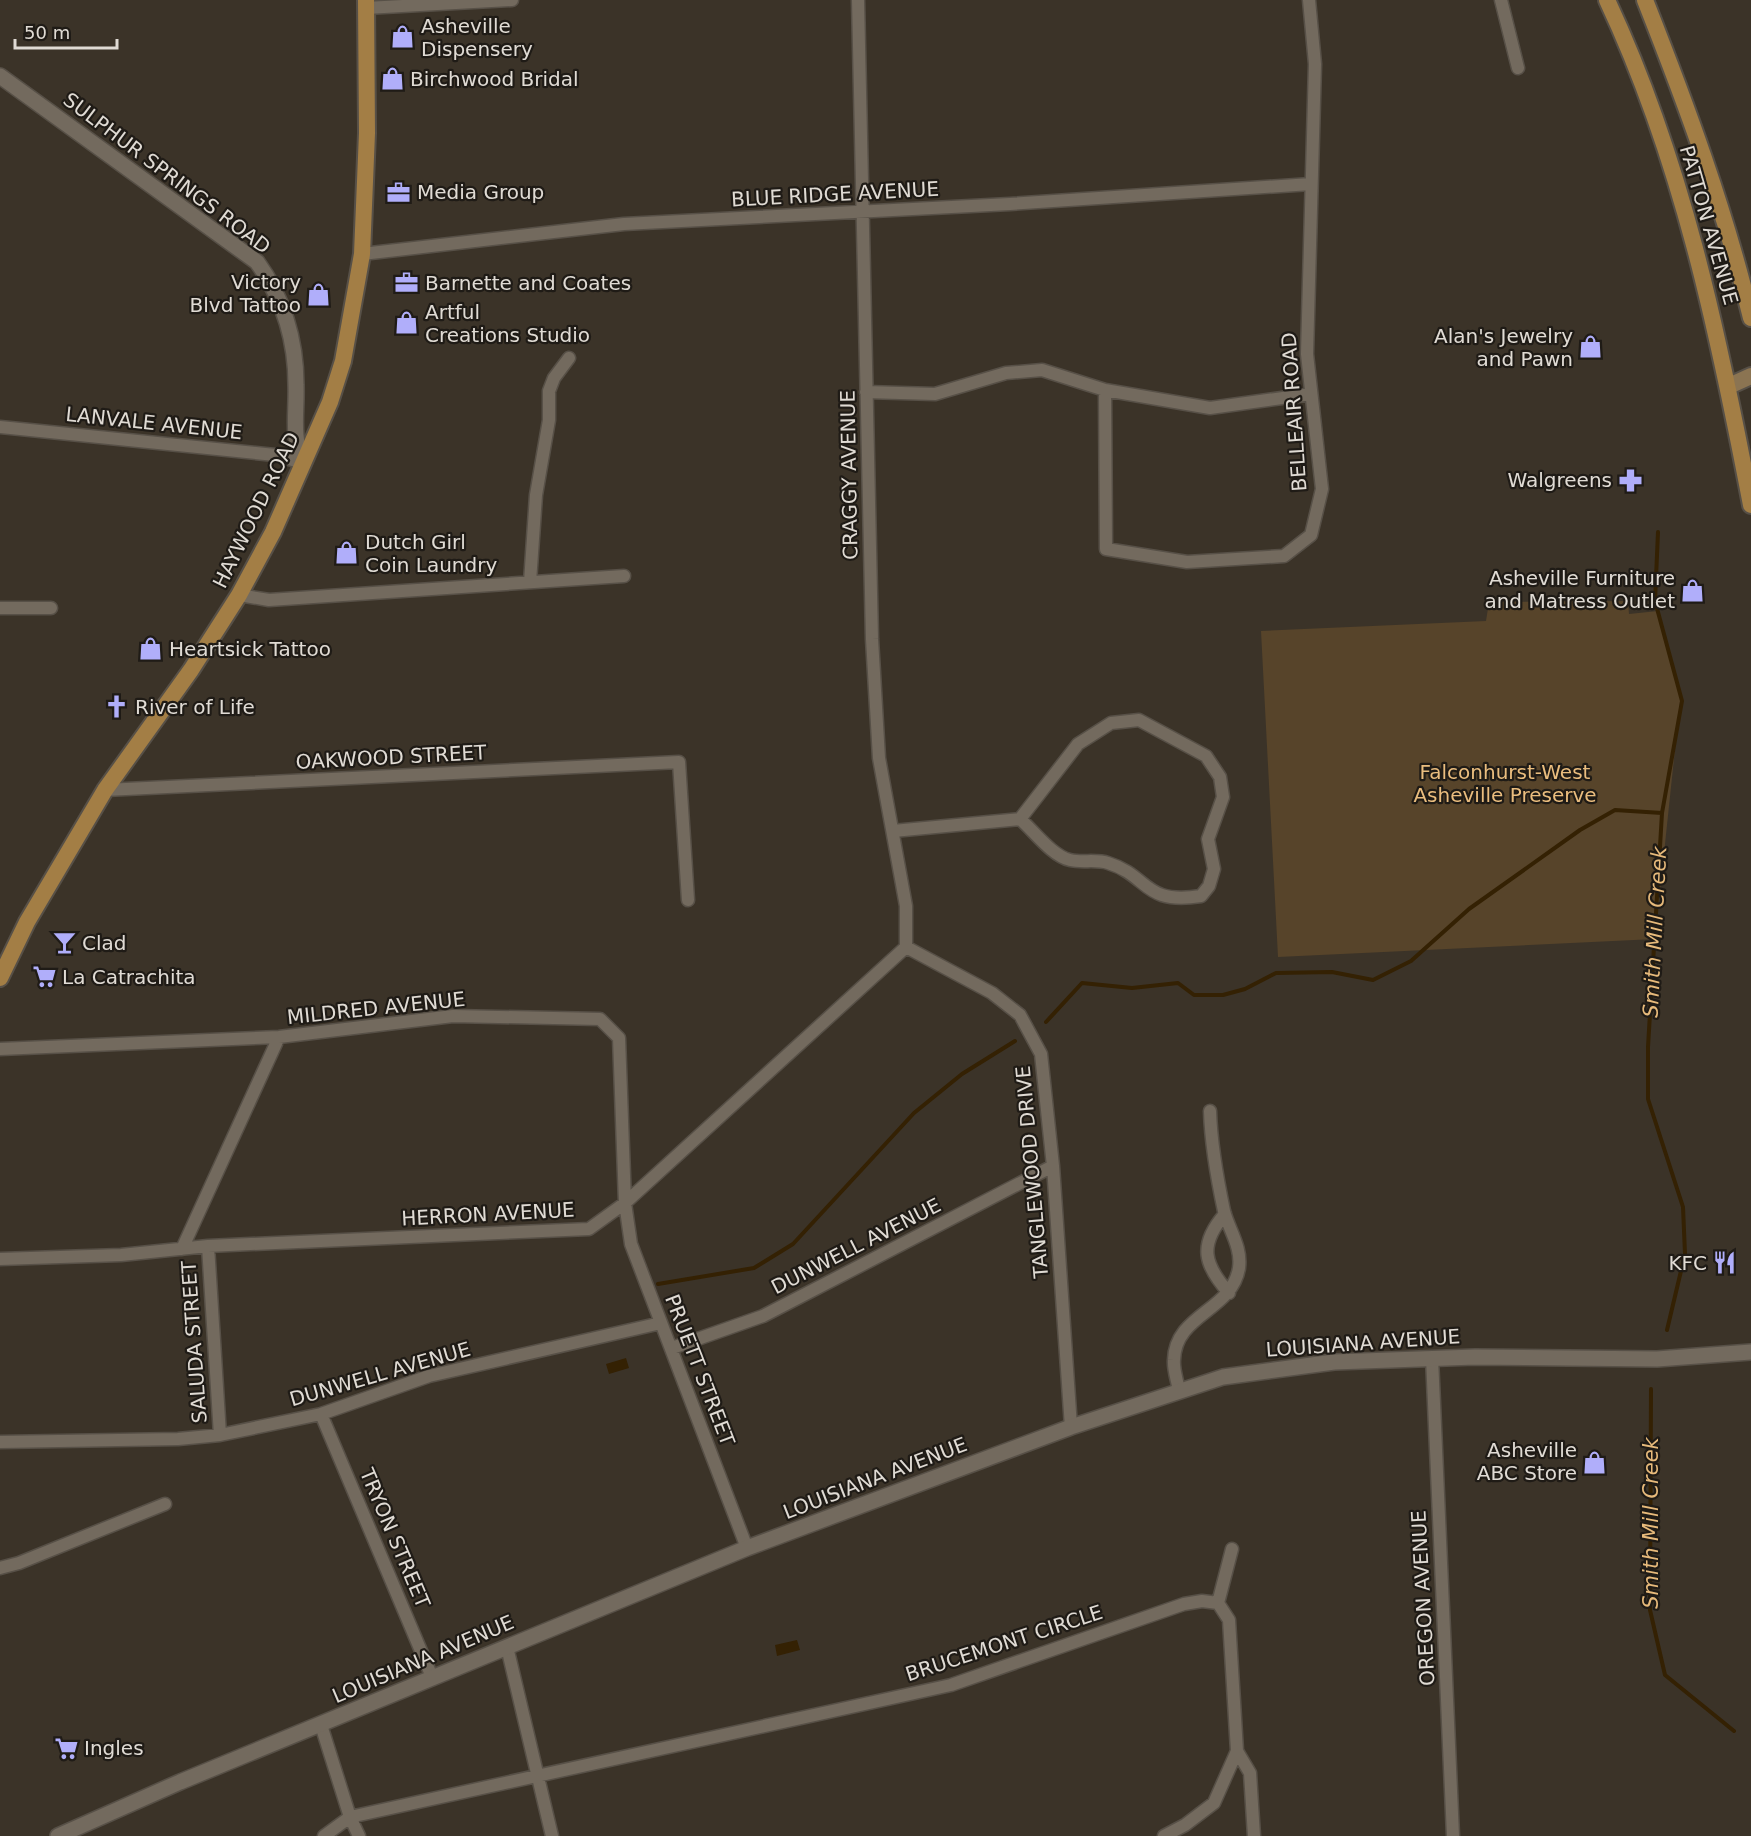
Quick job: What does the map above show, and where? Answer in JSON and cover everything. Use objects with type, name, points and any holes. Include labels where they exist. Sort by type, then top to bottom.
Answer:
[{"type":"main road","name":"PATTON AVENUE","points":[[1607,0],[1659,127],[1684,199],[1729,386],[1751,505]]},
{"type":"main road","name":"PATTON AVENUE","points":[[1645,0],[1702,149],[1738,264],[1751,318]]},
{"type":"main road","name":"HAYWOOD ROAD","points":[[0,978],[27,922],[105,790],[191,670],[240,596],[273,532],[330,402],[343,361],[362,254],[367,133],[366,4]]},
{"type":"main road","points":[[1729,386],[1751,376]]},
{"type":"street","points":[[366,4],[512,0]]},
{"type":"street","name":"CRAGGY AVENUE","points":[[858,0],[873,663],[879,758],[906,906],[906,947]]},
{"type":"street","name":"BELLEAIR ROAD","points":[[1106,390],[1107,549],[1187,562],[1284,556],[1311,535],[1322,489],[1307,354],[1315,64],[1309,0]]},
{"type":"street","points":[[1501,0],[1518,68]]},
{"type":"street","name":"SULPHUR SPRINGS ROAD","points":[[0,76],[257,262],[273,284],[286,313],[297,383],[294,442],[303,463]]},
{"type":"street","name":"BLUE RIDGE AVENUE","points":[[362,254],[624,224],[864,213],[1311,184]]},
{"type":"street","points":[[530,582],[536,495],[549,420],[549,391],[554,378],[569,358]]},
{"type":"street","points":[[866,392],[935,394],[1006,373],[1042,370],[1106,390],[1210,408],[1311,394]]},
{"type":"street","name":"LANVALE AVENUE","points":[[0,427],[275,455],[303,463]]},
{"type":"street","points":[[240,596],[269,600],[624,576]]},
{"type":"street","points":[[0,608],[51,608]]},
{"type":"street","points":[[893,831],[1020,819],[1078,744],[1111,723],[1139,720],[1206,756],[1220,777],[1223,797],[1208,839],[1214,869],[1209,886],[1201,896],[1170,899],[1151,891],[1108,863],[1069,860],[1056,853],[1020,819]]},
{"type":"street","name":"OAKWOOD STREET","points":[[105,790],[679,762],[688,900]]},
{"type":"street","name":"TANGLEWOOD DRIVE","points":[[906,947],[992,993],[1020,1015],[1041,1054],[1053,1166],[1071,1427]]},
{"type":"street","name":"HERRON AVENUE","points":[[0,1259],[121,1255],[208,1246],[589,1229],[625,1203],[906,947]]},
{"type":"street","name":"MILDRED AVENUE","points":[[0,1049],[279,1037],[453,1017],[600,1019],[619,1038],[625,1203]]},
{"type":"street","points":[[182,1249],[279,1037]]},
{"type":"street","points":[[1179,1392],[1173,1361],[1179,1335],[1229,1293],[1239,1267],[1236,1238],[1225,1215],[1216,1168],[1210,1111]]},
{"type":"street","name":"DUNWELL AVENUE","points":[[672,1348],[763,1316],[1053,1166]]},
{"type":"street","name":"PRUETT STREET","points":[[625,1203],[632,1244],[747,1548]]},
{"type":"street","points":[[1225,1215],[1207,1242],[1207,1261],[1214,1276],[1229,1293]]},
{"type":"street","name":"SALUDA STREET","points":[[208,1246],[220,1435]]},
{"type":"street","name":"DUNWELL AVENUE","points":[[0,1442],[178,1439],[220,1435],[321,1414],[429,1376],[661,1323]]},
{"type":"street","name":"LOUISIANA AVENUE","points":[[58,1836],[180,1782],[747,1548],[1071,1427],[1222,1377],[1298,1365],[1432,1358],[1657,1359],[1751,1352]]},
{"type":"street","name":"OREGON AVENUE","points":[[1432,1358],[1453,1836]]},
{"type":"street","name":"TRYON STREET","points":[[321,1414],[432,1677]]},
{"type":"street","points":[[0,1568],[19,1563],[165,1504]]},
{"type":"street","points":[[1164,1836],[1185,1825],[1214,1803],[1237,1751],[1230,1620],[1218,1603],[1232,1549]]},
{"type":"street","name":"BRUCEMONT CIRCLE","points":[[350,1817],[951,1684],[1184,1604],[1202,1601],[1218,1603]]},
{"type":"street","points":[[507,1647],[552,1836]]},
{"type":"street","points":[[321,1725],[350,1817],[359,1836]]},
{"type":"street","points":[[1237,1751],[1250,1773],[1254,1836]]},
{"type":"street","points":[[324,1836],[350,1817]]},
{"type":"green space","name":"Falconhurst-West Asheville Preserve","points":[[1628,601],[1629,614],[1658,611],[1681,692],[1655,939],[1278,957],[1261,631],[1486,621],[1489,602]]},
{"type":"shaded area","points":[[626,1358],[629,1368],[609,1374],[606,1364]]},
{"type":"shaded area","points":[[797,1640],[800,1650],[777,1656],[775,1645]]},
{"type":"waterway","name":"Smith Mill Creek","points":[[1658,532],[1655,601],[1682,701],[1662,813],[1648,1047],[1648,1099],[1683,1207],[1685,1254],[1667,1330]]},
{"type":"waterway","points":[[1046,1022],[1082,983],[1132,988],[1178,983],[1194,995],[1223,995],[1245,989],[1276,973],[1332,972],[1373,980],[1411,961],[1469,909],[1580,830],[1615,810],[1662,813]]},
{"type":"waterway","points":[[658,1284],[754,1268],[793,1244],[914,1113],[962,1074],[1015,1041]]},
{"type":"waterway","name":"Smith Mill Creek","points":[[1651,1389],[1650,1610],[1665,1675],[1734,1731]]},
{"type":"place","name":"Asheville Dispensery","points":[[403,37]]},
{"type":"place","name":"Birchwood Bridal","points":[[392,79]]},
{"type":"place","name":"Media Group","points":[[399,192]]},
{"type":"place","name":"Barnette and Coates","points":[[407,283]]},
{"type":"place","name":"Victory Blvd Tattoo","points":[[319,294]]},
{"type":"place","name":"Artful Creations Studio","points":[[407,323]]},
{"type":"place","name":"Alan's Jewelry and Pawn","points":[[1591,347]]},
{"type":"place","name":"Walgreens","points":[[1630,480]]},
{"type":"place","name":"Dutch Girl Coin Laundry","points":[[347,553]]},
{"type":"place","name":"Asheville Furniture and Matress Outlet","points":[[1693,590]]},
{"type":"place","name":"Heartsick Tattoo","points":[[151,649]]},
{"type":"place","name":"River of Life","points":[[117,707]]},
{"type":"place","name":"Clad","points":[[64,943]]},
{"type":"place","name":"La Catrachita","points":[[44,977]]},
{"type":"place","name":"KFC","points":[[1725,1263]]},
{"type":"place","name":"Asheville ABC Store","points":[[1595,1462]]},
{"type":"place","name":"Ingles","points":[[66,1748]]}]
